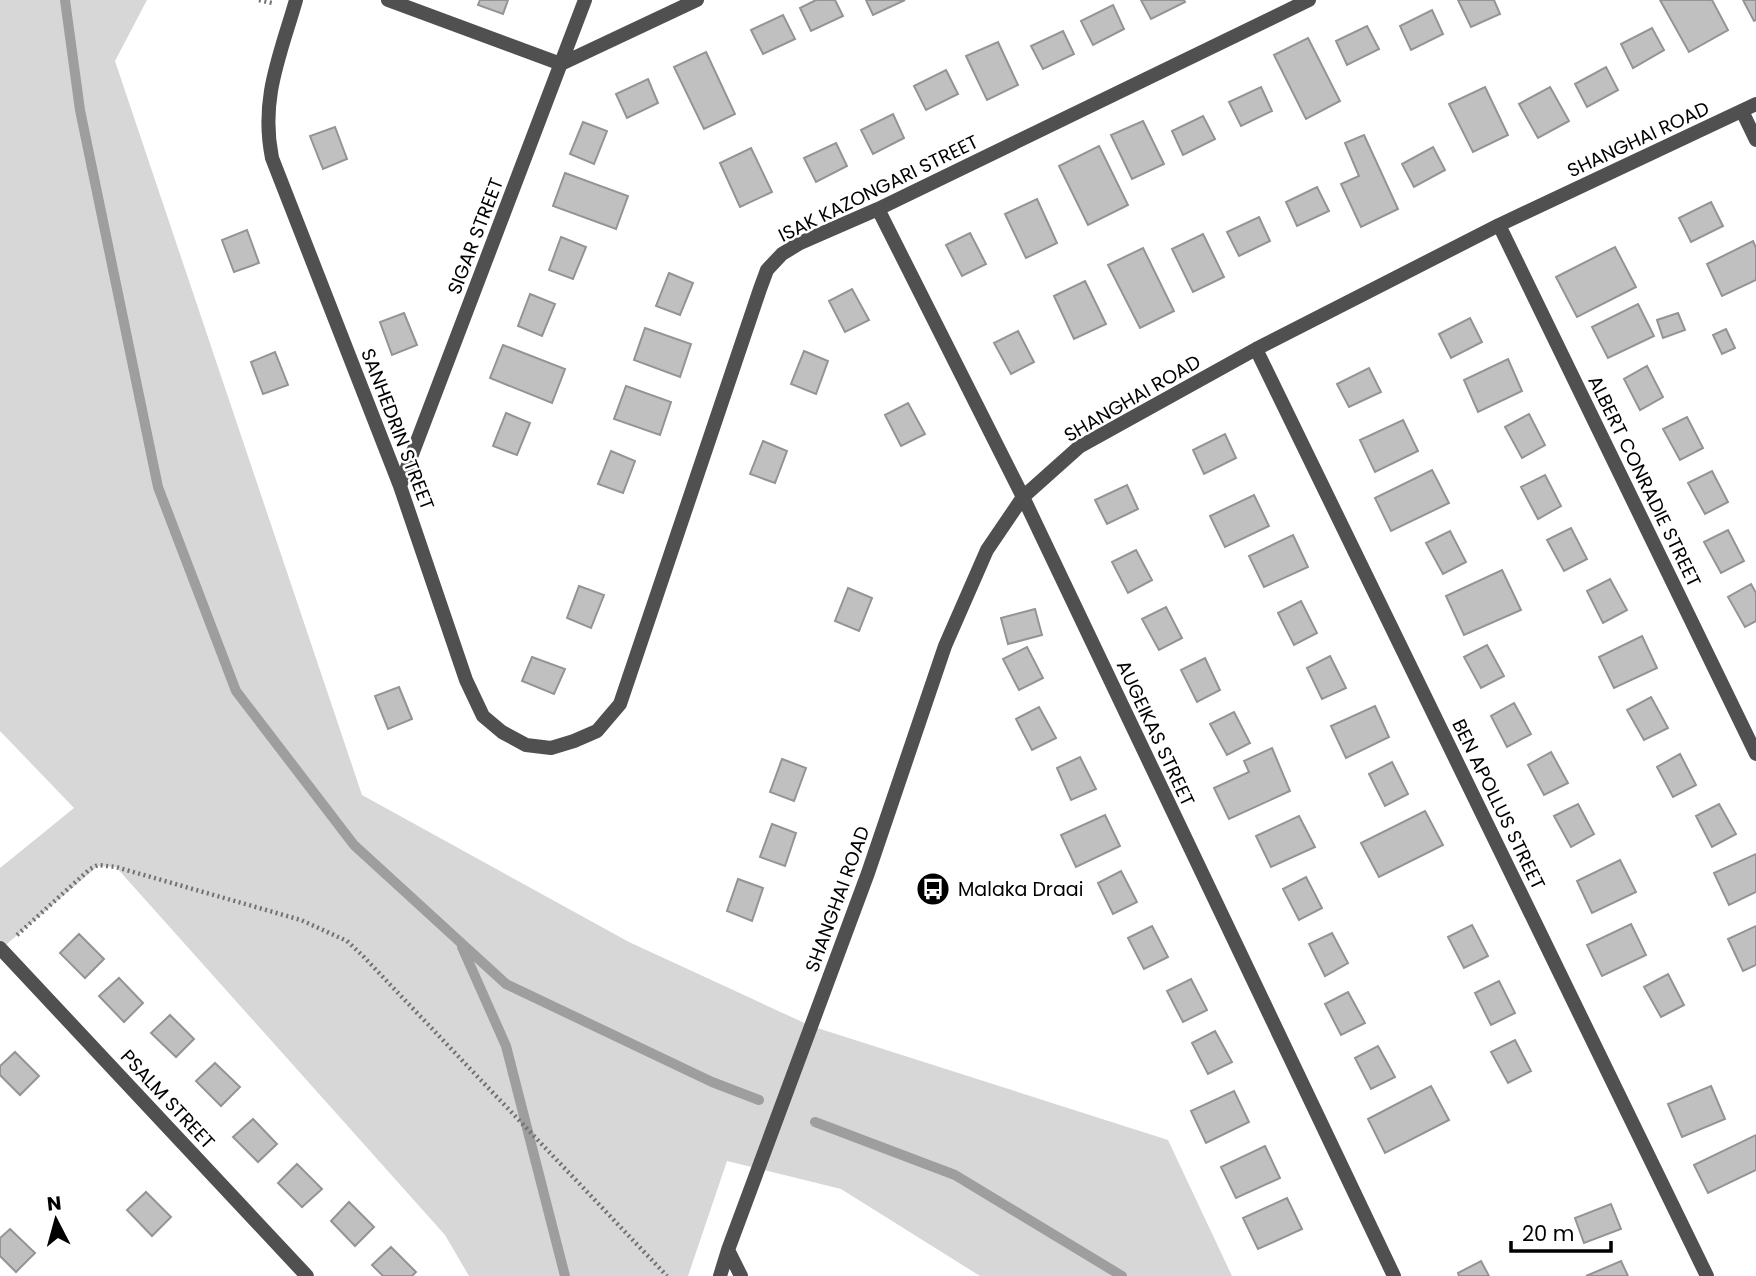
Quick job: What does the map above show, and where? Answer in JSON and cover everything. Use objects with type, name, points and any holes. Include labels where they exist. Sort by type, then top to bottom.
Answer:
[{"type":"street","name":"SANHEDRIN STREET","points":[[296,0],[271,84],[268,136],[272,158],[400,486],[466,680],[483,716],[502,732],[526,745],[551,748],[597,731],[620,704]]},
{"type":"street","points":[[388,0],[561,64],[697,0]]},
{"type":"street","name":"SIGAR STREET","points":[[400,486],[585,0]]},
{"type":"street","name":"ISAK KAZONGARI STREET","points":[[620,704],[767,270],[782,254],[1309,0]]},
{"type":"street","name":"SHANGHAI ROAD","points":[[720,1276],[868,873],[945,646],[987,550],[1023,497],[1079,447],[1256,349],[1499,225],[1756,104]]},
{"type":"street","points":[[1742,111],[1756,140]]},
{"type":"street","name":"AUGEIKAS STREET","points":[[878,209],[1023,497],[1394,1276]]},
{"type":"street","name":"ALBERT CONRADIE STREET","points":[[1499,225],[1756,754]]},
{"type":"street","name":"BEN APOLLUS STREET","points":[[1256,349],[1707,1276]]},
{"type":"street","name":"PSALM STREET","points":[[1,949],[307,1276]]},
{"type":"street","points":[[728,1250],[741,1276]]},
{"type":"path","points":[[1,949],[90,869],[98,866],[116,867],[324,929],[347,941],[363,956],[667,1276]]},
{"type":"shaded area","points":[[0,0],[147,0],[115,61],[362,795],[629,942],[811,1026],[1168,1140],[1232,1276],[980,1276],[841,1189],[727,1161],[688,1276],[469,1276],[445,1235],[116,867],[98,866],[0,948],[0,868],[74,808],[0,731]]},
{"type":"building","points":[[480,0],[508,0],[503,14],[478,5]]},
{"type":"building","points":[[816,0],[835,0],[843,16],[811,31],[800,8]]},
{"type":"building","points":[[866,0],[905,0],[873,15]]},
{"type":"building","points":[[1141,0],[1184,0],[1185,2],[1151,19]]},
{"type":"building","points":[[1458,0],[1494,0],[1500,14],[1471,27]]},
{"type":"building","points":[[1660,0],[1712,0],[1728,30],[1689,52]]},
{"type":"building","points":[[1743,0],[1756,0],[1756,20],[1754,21]]},
{"type":"building","points":[[1113,5],[1124,29],[1093,45],[1081,21]]},
{"type":"building","points":[[1432,10],[1443,34],[1411,50],[1400,26]]},
{"type":"building","points":[[783,15],[795,39],[763,54],[751,30]]},
{"type":"building","points":[[1367,26],[1379,49],[1347,65],[1336,41]]},
{"type":"building","points":[[1652,28],[1664,50],[1633,68],[1621,44]]},
{"type":"building","points":[[1063,31],[1074,54],[1043,69],[1031,46]]},
{"type":"building","points":[[1308,38],[1340,101],[1306,119],[1274,55]]},
{"type":"building","points":[[998,42],[1018,85],[987,100],[966,56]]},
{"type":"building","points":[[706,52],[735,114],[704,129],[674,67]]},
{"type":"building","points":[[1606,67],[1618,90],[1587,107],[1575,84]]},
{"type":"building","points":[[946,70],[958,94],[926,110],[914,86]]},
{"type":"building","points":[[648,79],[658,103],[627,118],[616,94]]},
{"type":"building","points":[[1261,87],[1272,111],[1241,126],[1229,102]]},
{"type":"building","points":[[1485,87],[1508,135],[1473,152],[1449,104]]},
{"type":"building","points":[[1550,87],[1569,121],[1538,138],[1519,104]]},
{"type":"building","points":[[893,114],[904,138],[873,154],[861,130]]},
{"type":"building","points":[[1203,116],[1215,139],[1183,155],[1172,131]]},
{"type":"building","points":[[1143,121],[1164,164],[1132,179],[1111,135]]},
{"type":"building","points":[[583,122],[607,131],[594,164],[570,154]]},
{"type":"building","points":[[335,127],[347,159],[323,169],[310,136]]},
{"type":"building","points":[[1364,135],[1398,209],[1361,227],[1341,184],[1359,176],[1345,143]]},
{"type":"building","points":[[836,143],[847,166],[816,182],[804,158]]},
{"type":"building","points":[[1099,146],[1128,205],[1088,225],[1059,166]]},
{"type":"building","points":[[1433,147],[1445,170],[1414,187],[1402,164]]},
{"type":"building","points":[[751,148],[772,192],[740,207],[720,163]]},
{"type":"building","points":[[565,173],[628,196],[616,229],[553,206]]},
{"type":"building","points":[[1317,187],[1329,211],[1297,226],[1286,202]]},
{"type":"building","points":[[1037,199],[1057,243],[1026,258],[1005,214]]},
{"type":"building","points":[[1711,202],[1723,226],[1691,242],[1679,218]]},
{"type":"building","points":[[1259,217],[1270,241],[1239,256],[1227,232]]},
{"type":"building","points":[[247,230],[259,263],[234,272],[222,240]]},
{"type":"building","points":[[970,233],[986,264],[962,276],[946,245]]},
{"type":"building","points":[[1203,234],[1224,277],[1193,292],[1172,249]]},
{"type":"building","points":[[561,237],[586,247],[573,279],[549,270]]},
{"type":"building","points":[[1753,241],[1756,248],[1756,280],[1722,296],[1707,264]]},
{"type":"building","points":[[1615,247],[1636,287],[1577,317],[1556,277]]},
{"type":"building","points":[[1143,248],[1174,311],[1140,328],[1108,265]]},
{"type":"building","points":[[669,273],[693,283],[680,315],[656,306]]},
{"type":"building","points":[[1085,281],[1106,324],[1074,339],[1054,296]]},
{"type":"building","points":[[852,289],[869,320],[845,332],[829,301]]},
{"type":"building","points":[[530,294],[555,304],[542,336],[518,326]]},
{"type":"building","points":[[1638,304],[1654,336],[1608,358],[1592,327]]},
{"type":"building","points":[[404,313],[417,345],[392,355],[380,322]]},
{"type":"building","points":[[1678,313],[1685,330],[1663,338],[1657,320]]},
{"type":"building","points":[[1470,318],[1482,342],[1451,358],[1439,334]]},
{"type":"building","points":[[645,328],[691,344],[680,377],[634,360]]},
{"type":"building","points":[[1726,329],[1735,348],[1722,354],[1713,335]]},
{"type":"building","points":[[1018,331],[1034,362],[1011,374],[994,343]]},
{"type":"building","points":[[503,345],[565,369],[552,403],[490,378]]},
{"type":"building","points":[[804,351],[828,361],[816,394],[791,384]]},
{"type":"building","points":[[275,352],[288,385],[263,394],[251,362]]},
{"type":"building","points":[[1508,359],[1522,391],[1478,412],[1464,380]]},
{"type":"building","points":[[1647,366],[1663,397],[1640,410],[1624,379]]},
{"type":"building","points":[[1369,368],[1381,392],[1349,407],[1337,384]]},
{"type":"building","points":[[626,386],[671,402],[660,435],[614,419]]},
{"type":"building","points":[[908,403],[925,434],[901,446],[885,415]]},
{"type":"building","points":[[506,413],[530,423],[517,455],[493,446]]},
{"type":"building","points":[[1529,414],[1545,445],[1522,458],[1505,427]]},
{"type":"building","points":[[1687,417],[1703,448],[1680,460],[1663,429]]},
{"type":"building","points":[[1403,420],[1418,451],[1375,472],[1360,440]]},
{"type":"building","points":[[1225,434],[1236,458],[1204,474],[1193,450]]},
{"type":"building","points":[[763,441],[787,451],[775,483],[750,474]]},
{"type":"building","points":[[611,451],[635,461],[623,493],[598,484]]},
{"type":"building","points":[[1432,470],[1449,503],[1391,531],[1375,498]]},
{"type":"building","points":[[1712,471],[1728,502],[1705,514],[1688,483]]},
{"type":"building","points":[[1545,475],[1561,506],[1538,519],[1521,487]]},
{"type":"building","points":[[1127,485],[1138,509],[1107,524],[1095,500]]},
{"type":"building","points":[[1254,495],[1269,526],[1225,547],[1210,516]]},
{"type":"building","points":[[1571,528],[1587,559],[1564,571],[1547,540]]},
{"type":"building","points":[[1728,530],[1744,561],[1721,573],[1704,542]]},
{"type":"building","points":[[1450,531],[1466,562],[1443,574],[1426,543]]},
{"type":"building","points":[[1293,535],[1308,567],[1264,587],[1249,556]]},
{"type":"building","points":[[1136,550],[1152,580],[1128,593],[1112,562]]},
{"type":"building","points":[[1502,570],[1521,610],[1464,635],[1446,596]]},
{"type":"building","points":[[1610,579],[1627,610],[1603,623],[1587,591]]},
{"type":"building","points":[[1751,584],[1756,593],[1756,621],[1745,627],[1728,597]]},
{"type":"building","points":[[579,586],[604,595],[591,628],[567,618]]},
{"type":"building","points":[[848,588],[872,598],[859,631],[835,621]]},
{"type":"building","points":[[1301,601],[1317,633],[1294,645],[1278,613]]},
{"type":"building","points":[[1166,607],[1182,638],[1159,650],[1142,619]]},
{"type":"building","points":[[1035,609],[1042,635],[1008,644],[1001,618]]},
{"type":"building","points":[[1642,636],[1657,668],[1614,688],[1599,657]]},
{"type":"building","points":[[1487,645],[1504,676],[1481,688],[1464,657]]},
{"type":"building","points":[[1027,647],[1043,678],[1019,690],[1003,659]]},
{"type":"building","points":[[1330,656],[1346,688],[1322,699],[1307,668]]},
{"type":"building","points":[[532,657],[565,669],[554,694],[522,681]]},
{"type":"building","points":[[1205,658],[1220,690],[1197,702],[1181,670]]},
{"type":"building","points":[[399,687],[412,719],[388,729],[375,696]]},
{"type":"building","points":[[1651,697],[1668,728],[1644,740],[1627,710]]},
{"type":"building","points":[[1514,703],[1531,734],[1507,747],[1491,716]]},
{"type":"building","points":[[1375,706],[1389,737],[1346,758],[1331,726]]},
{"type":"building","points":[[1039,707],[1056,738],[1032,750],[1016,719]]},
{"type":"building","points":[[1234,712],[1250,743],[1227,755],[1210,724]]},
{"type":"building","points":[[1272,748],[1290,791],[1229,819],[1214,788],[1249,772],[1244,761]]},
{"type":"building","points":[[1551,752],[1568,783],[1544,795],[1528,765]]},
{"type":"building","points":[[1680,754],[1696,785],[1673,797],[1657,767]]},
{"type":"building","points":[[1080,757],[1096,789],[1071,800],[1057,768]]},
{"type":"building","points":[[782,759],[806,768],[794,801],[770,792]]},
{"type":"building","points":[[1392,762],[1408,794],[1385,806],[1369,774]]},
{"type":"building","points":[[1578,804],[1594,834],[1571,847],[1554,816]]},
{"type":"building","points":[[1719,804],[1736,834],[1712,847],[1696,816]]},
{"type":"building","points":[[1425,811],[1443,845],[1379,877],[1361,843]]},
{"type":"building","points":[[1105,815],[1120,846],[1076,867],[1061,835]]},
{"type":"building","points":[[1299,816],[1315,847],[1271,867],[1256,836]]},
{"type":"building","points":[[772,824],[796,833],[785,866],[760,857]]},
{"type":"building","points":[[1756,854],[1756,892],[1729,905],[1714,873]]},
{"type":"building","points":[[1620,860],[1636,892],[1592,913],[1577,881]]},
{"type":"building","points":[[1121,871],[1137,902],[1113,914],[1098,883]]},
{"type":"building","points":[[1306,877],[1322,908],[1299,920],[1283,889]]},
{"type":"building","points":[[738,879],[763,888],[752,921],[727,911]]},
{"type":"building","points":[[1631,924],[1646,955],[1602,976],[1587,945]]},
{"type":"building","points":[[1472,925],[1488,956],[1464,968],[1448,937]]},
{"type":"building","points":[[1152,926],[1168,957],[1144,969],[1128,938]]},
{"type":"building","points":[[1756,926],[1756,965],[1743,971],[1728,939]]},
{"type":"building","points":[[1332,933],[1348,963],[1325,976],[1309,944]]},
{"type":"building","points":[[79,934],[104,959],[85,978],[60,953]]},
{"type":"building","points":[[1668,974],[1684,1005],[1661,1017],[1644,987]]},
{"type":"building","points":[[119,978],[143,1003],[124,1022],[99,996]]},
{"type":"building","points":[[1191,979],[1207,1010],[1183,1022],[1167,991]]},
{"type":"building","points":[[1499,981],[1515,1013],[1491,1025],[1475,993]]},
{"type":"building","points":[[1348,992],[1365,1023],[1341,1035],[1325,1004]]},
{"type":"building","points":[[170,1015],[194,1039],[176,1057],[151,1033]]},
{"type":"building","points":[[1215,1031],[1232,1062],[1208,1074],[1192,1043]]},
{"type":"building","points":[[1515,1040],[1531,1071],[1508,1083],[1491,1052]]},
{"type":"building","points":[[1378,1046],[1395,1077],[1371,1089],[1355,1058]]},
{"type":"building","points":[[15,1052],[39,1076],[20,1095],[0,1075],[0,1066]]},
{"type":"building","points":[[215,1063],[240,1087],[221,1106],[196,1081]]},
{"type":"building","points":[[1431,1086],[1449,1120],[1385,1153],[1368,1119]]},
{"type":"building","points":[[1711,1086],[1725,1119],[1682,1137],[1668,1104]]},
{"type":"building","points":[[1234,1091],[1249,1122],[1206,1143],[1191,1111]]},
{"type":"building","points":[[253,1119],[277,1144],[258,1162],[233,1137]]},
{"type":"building","points":[[1756,1135],[1756,1170],[1708,1193],[1694,1165]]},
{"type":"building","points":[[1265,1146],[1280,1178],[1236,1198],[1221,1167]]},
{"type":"building","points":[[297,1164],[322,1189],[302,1207],[278,1183]]},
{"type":"building","points":[[146,1192],[171,1217],[152,1236],[127,1210]]},
{"type":"building","points":[[1287,1198],[1302,1229],[1258,1249],[1243,1218]]},
{"type":"building","points":[[349,1202],[374,1227],[355,1246],[331,1221]]},
{"type":"building","points":[[1611,1204],[1621,1229],[1584,1243],[1575,1218]]},
{"type":"building","points":[[10,1229],[35,1253],[16,1272],[0,1256],[0,1238]]},
{"type":"building","points":[[391,1247],[416,1272],[412,1276],[383,1276],[372,1265]]},
{"type":"building","points":[[1481,1261],[1489,1276],[1459,1276],[1458,1273]]},
{"type":"building","points":[[1621,1261],[1628,1276],[1586,1276]]},
{"type":"waterway","points":[[65,0],[80,110],[158,487],[236,691],[354,845],[506,984],[712,1082],[759,1100]]},
{"type":"waterway","points":[[462,947],[506,1046],[565,1276]]},
{"type":"waterway","points":[[815,1122],[955,1175],[1122,1276]]},
{"type":"place","name":"Malaka Draai","points":[[933,889]]}]
